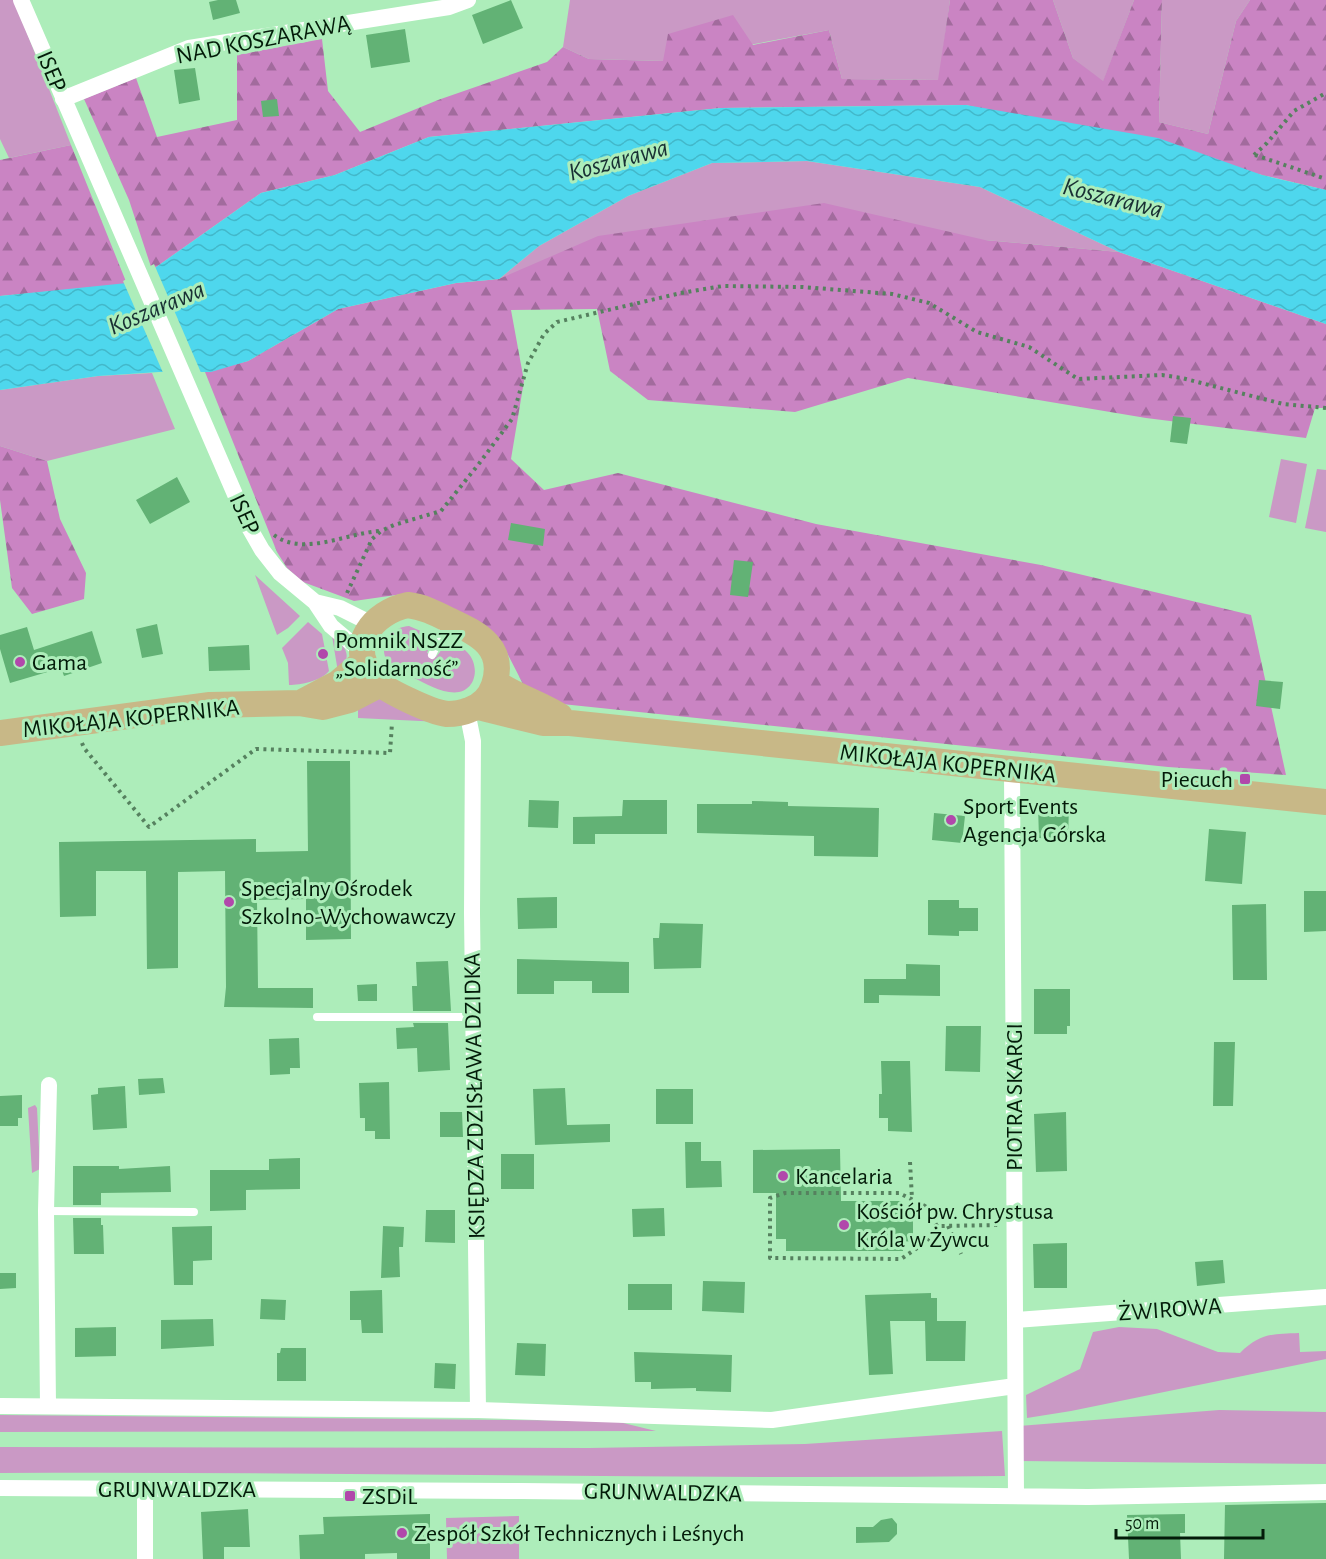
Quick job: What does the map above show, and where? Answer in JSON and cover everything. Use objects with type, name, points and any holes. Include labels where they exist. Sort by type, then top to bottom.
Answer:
[{"type":"main road","points":[[408,605],[425,609],[449,620],[474,632],[488,644],[495,658],[495,682],[490,694],[472,709],[449,714],[441,713],[379,685],[371,675],[363,657],[365,635],[372,624],[389,610],[408,605]]},
{"type":"main road","name":"MIKOŁAJA KOPERNIKA","points":[[299,703],[338,683],[363,657]]},
{"type":"main road","name":"MIKOŁAJA KOPERNIKA","points":[[495,682],[570,723]]},
{"type":"main road","name":"MIKOŁAJA KOPERNIKA","points":[[0,733],[210,705],[299,703],[323,707],[350,700],[379,685]]},
{"type":"main road","name":"MIKOŁAJA KOPERNIKA","points":[[472,709],[543,723],[570,723],[1326,802]]},
{"type":"street","name":"ISEP","points":[[21,0],[257,542],[286,579],[315,602],[331,626],[363,657]]},
{"type":"street","name":"NAD KOSZARAWĄ","points":[[63,99],[189,48],[449,7],[468,0]]},
{"type":"street","name":"ISEP","points":[[315,602],[340,608],[372,624]]},
{"type":"street","name":"KSIĘDZA ZDZISŁAWA DZIDKA","points":[[472,709],[478,1410]]},
{"type":"street","name":"PIOTRA SKARGI","points":[[1012,769],[1016,1496]]},
{"type":"street","points":[[48,1406],[46,1210],[49,1084]]},
{"type":"street","name":"ŻWIROWA","points":[[1015,1320],[1326,1298]]},
{"type":"street","points":[[0,1406],[478,1410],[772,1420],[1015,1386]]},
{"type":"street","name":"GRUNWALDZKA","points":[[0,1488],[1100,1497],[1326,1492]]},
{"type":"street","points":[[145,1489],[145,1559]]},
{"type":"lane","points":[[432,655],[449,620]]},
{"type":"lane","points":[[317,1017],[474,1017]]},
{"type":"lane","points":[[46,1210],[194,1212]]},
{"type":"path","points":[[1326,93],[1294,111],[1254,155],[1326,179]]},
{"type":"path","points":[[269,531],[279,538],[300,545],[311,544],[362,532],[381,531],[441,511],[512,419],[528,363],[544,334],[557,322],[681,293],[723,286],[802,287],[892,294],[929,303],[977,332],[1029,347],[1078,378],[1172,376],[1283,404],[1326,408]]},
{"type":"path","points":[[343,603],[365,551],[372,539],[381,531]]},
{"type":"path","points":[[75,723],[84,748],[149,826],[256,749],[390,753],[392,723]]},
{"type":"path","points":[[910,1162],[912,1200]]},
{"type":"path","points":[[785,1193],[899,1193],[926,1206],[937,1226],[926,1242],[901,1259],[770,1258],[770,1198],[785,1193]]},
{"type":"path","points":[[937,1226],[1014,1225]]},
{"type":"path","points":[[948,1226],[961,1254]]},
{"type":"shaded area","points":[[0,0],[14,0],[71,145],[9,158],[0,139]]},
{"type":"shaded area","points":[[570,0],[950,0],[939,80],[842,79],[829,30],[664,61],[589,59],[563,47]]},
{"type":"shaded area","points":[[1053,0],[1134,0],[1103,82],[1073,58]]},
{"type":"shaded area","points":[[1162,0],[1250,0],[1236,21],[1208,134],[1159,122]]},
{"type":"shaded area","points":[[807,161],[980,187],[1119,252],[985,240],[499,279],[539,246],[628,196],[712,163]]},
{"type":"shaded area","points":[[152,373],[175,429],[47,461],[0,446],[0,390],[98,376]]},
{"type":"shaded area","points":[[1281,459],[1307,464],[1296,523],[1269,517]]},
{"type":"shaded area","points":[[1317,469],[1326,470],[1326,532],[1305,528]]},
{"type":"shaded area","points":[[255,575],[300,616],[277,635]]},
{"type":"shaded area","points":[[308,622],[322,634],[329,671],[311,682],[289,685],[288,663],[282,648]]},
{"type":"shaded area","points":[[409,626],[430,635],[431,643],[427,653],[436,657],[446,644],[458,646],[467,652],[473,661],[475,670],[469,687],[460,692],[444,691],[398,670],[388,662],[384,653],[386,639],[396,630]]},
{"type":"shaded area","points":[[332,636],[344,648],[347,657],[338,672]]},
{"type":"shaded area","points":[[377,698],[441,722],[358,718],[358,703]]},
{"type":"shaded area","points":[[35,1105],[40,1169],[32,1173],[28,1108]]},
{"type":"shaded area","points":[[1119,1327],[1157,1329],[1218,1352],[1240,1353],[1261,1338],[1299,1333],[1300,1352],[1326,1351],[1326,1359],[1027,1418],[1026,1395],[1080,1369],[1093,1332]]},
{"type":"shaded area","points":[[1219,1410],[1326,1412],[1326,1464],[1019,1461],[1019,1426]]},
{"type":"shaded area","points":[[0,1415],[615,1421],[656,1431],[0,1432]]},
{"type":"shaded area","points":[[1002,1431],[1005,1476],[0,1473],[0,1447],[589,1448],[805,1444]]},
{"type":"shaded area","points":[[519,1516],[519,1559],[447,1559],[446,1518]]},
{"type":"green space","points":[[950,0],[1053,0],[1073,58],[1103,81],[1134,0],[1162,0],[1159,122],[1208,134],[1236,21],[1250,0],[1326,0],[1326,190],[966,105],[721,108],[429,137],[335,175],[261,193],[152,270],[129,200],[84,99],[136,78],[157,137],[237,120],[237,55],[322,39],[328,91],[360,132],[438,100],[547,62],[563,47],[589,59],[663,61],[668,34],[733,15],[753,45],[829,30],[842,79],[938,80]]},
{"type":"green space","points":[[71,145],[127,284],[0,296],[0,160]]},
{"type":"green space","points":[[824,203],[985,240],[1119,252],[1326,324],[1326,408],[1315,408],[1306,438],[1146,418],[908,378],[795,412],[648,400],[610,371],[597,309],[511,310],[524,381],[511,459],[544,490],[618,473],[816,524],[1041,565],[1251,615],[1286,775],[1168,767],[562,704],[523,684],[504,647],[403,594],[354,601],[303,582],[287,568],[277,552],[205,372],[248,361],[338,309],[456,283],[499,279],[598,236]]},
{"type":"green space","points":[[0,446],[47,461],[60,519],[86,573],[84,599],[32,614],[12,588],[0,500]]},
{"type":"water","name":"Koszarawa","points":[[966,105],[1158,138],[1262,175],[1326,190],[1326,324],[1119,252],[980,187],[807,161],[712,163],[628,196],[539,246],[499,279],[456,283],[338,309],[248,361],[211,372],[159,372],[98,376],[0,390],[0,296],[127,283],[152,270],[261,193],[335,175],[429,137],[721,108]]},
{"type":"pier","points":[[154,264],[202,375],[164,375],[123,281]]},
{"type":"building","points":[[236,0],[240,13],[213,20],[209,2]]},
{"type":"building","points":[[511,0],[523,28],[483,44],[472,15]]},
{"type":"building","points":[[405,29],[410,62],[371,68],[366,35]]},
{"type":"building","points":[[195,68],[200,100],[179,104],[174,70]]},
{"type":"building","points":[[277,99],[279,116],[263,117],[261,101]]},
{"type":"building","points":[[1173,416],[1191,418],[1187,444],[1170,442]]},
{"type":"building","points":[[177,477],[190,502],[150,524],[136,500]]},
{"type":"building","points":[[511,523],[545,529],[543,546],[508,540]]},
{"type":"building","points":[[734,560],[753,562],[748,597],[730,595]]},
{"type":"building","points":[[157,624],[163,654],[142,658],[136,629]]},
{"type":"building","points":[[27,627],[34,650],[92,631],[102,663],[64,676],[61,668],[10,683],[0,649],[0,635]]},
{"type":"building","points":[[249,645],[250,670],[209,671],[208,647]]},
{"type":"building","points":[[1259,680],[1283,682],[1280,709],[1256,706]]},
{"type":"building","points":[[307,761],[350,761],[351,939],[306,940],[306,899],[257,900],[258,988],[313,988],[313,1008],[224,1007],[226,987],[225,871],[178,872],[178,968],[147,969],[146,871],[96,871],[96,916],[60,917],[59,842],[256,839],[256,852],[308,851]]},
{"type":"building","points":[[529,800],[559,801],[558,828],[528,827]]},
{"type":"building","points":[[623,800],[667,800],[667,834],[595,834],[595,844],[573,844],[573,817],[622,816]]},
{"type":"building","points":[[752,801],[788,802],[788,806],[879,808],[878,857],[814,856],[814,836],[697,833],[697,804],[752,804]]},
{"type":"building","points":[[1038,806],[1069,806],[1068,840],[1039,838]]},
{"type":"building","points":[[934,813],[965,816],[962,843],[932,840]]},
{"type":"building","points":[[1209,829],[1246,832],[1242,884],[1205,881]]},
{"type":"building","points":[[1304,891],[1326,891],[1326,931],[1304,932]]},
{"type":"building","points":[[557,897],[557,928],[518,929],[517,898]]},
{"type":"building","points":[[928,900],[959,900],[959,908],[978,908],[978,931],[959,931],[959,936],[928,935]]},
{"type":"building","points":[[1266,904],[1267,980],[1233,980],[1232,905]]},
{"type":"building","points":[[660,923],[703,924],[701,968],[654,969],[653,938],[659,938]]},
{"type":"building","points":[[517,959],[629,962],[629,993],[592,993],[592,981],[554,981],[554,994],[517,994]]},
{"type":"building","points":[[448,961],[451,1011],[413,1011],[412,986],[417,986],[416,962]]},
{"type":"building","points":[[906,964],[940,965],[940,996],[879,995],[879,1003],[864,1003],[864,979],[906,979]]},
{"type":"building","points":[[377,984],[377,1001],[358,1001],[357,985]]},
{"type":"building","points":[[1034,989],[1070,989],[1070,1026],[1067,1026],[1067,1034],[1034,1034]]},
{"type":"building","points":[[413,1023],[448,1023],[450,1070],[418,1072],[417,1048],[397,1049],[396,1028],[414,1027]]},
{"type":"building","points":[[946,1026],[981,1026],[980,1072],[945,1071]]},
{"type":"building","points":[[299,1038],[300,1068],[290,1068],[290,1074],[270,1075],[269,1039]]},
{"type":"building","points":[[1214,1042],[1235,1042],[1233,1106],[1213,1106]]},
{"type":"building","points":[[881,1061],[910,1061],[912,1132],[888,1131],[888,1118],[879,1118],[879,1094],[882,1094]]},
{"type":"building","points":[[163,1078],[165,1093],[139,1095],[138,1079]]},
{"type":"building","points":[[389,1082],[390,1139],[375,1139],[375,1131],[365,1131],[365,1118],[360,1118],[359,1083]]},
{"type":"building","points":[[125,1086],[127,1128],[93,1130],[91,1095],[98,1094],[98,1088]]},
{"type":"building","points":[[565,1088],[567,1125],[610,1124],[610,1142],[535,1145],[533,1089]]},
{"type":"building","points":[[656,1089],[693,1089],[693,1124],[656,1124]]},
{"type":"building","points":[[22,1095],[22,1118],[18,1118],[18,1126],[0,1126],[0,1096]]},
{"type":"building","points":[[440,1112],[462,1112],[463,1137],[440,1137]]},
{"type":"building","points":[[1066,1112],[1067,1171],[1036,1172],[1034,1114]]},
{"type":"building","points":[[685,1142],[701,1142],[701,1161],[721,1161],[722,1187],[686,1188]]},
{"type":"building","points":[[840,1149],[841,1201],[902,1201],[902,1208],[913,1208],[913,1242],[903,1241],[903,1251],[786,1251],[786,1239],[776,1239],[776,1193],[753,1193],[753,1150]]},
{"type":"building","points":[[501,1154],[534,1154],[534,1189],[501,1189]]},
{"type":"building","points":[[300,1158],[300,1189],[246,1190],[246,1210],[210,1211],[210,1170],[269,1170],[269,1159]]},
{"type":"building","points":[[73,1166],[119,1166],[119,1169],[170,1166],[171,1192],[101,1193],[101,1205],[73,1205]]},
{"type":"building","points":[[664,1208],[665,1236],[633,1237],[632,1209]]},
{"type":"building","points":[[426,1210],[455,1210],[455,1243],[425,1242]]},
{"type":"building","points":[[73,1218],[101,1218],[104,1254],[74,1254]]},
{"type":"building","points":[[212,1226],[212,1260],[193,1261],[193,1285],[174,1285],[172,1227]]},
{"type":"building","points":[[383,1226],[404,1227],[403,1247],[399,1247],[400,1277],[381,1278]]},
{"type":"building","points":[[1067,1243],[1067,1288],[1034,1288],[1033,1244]]},
{"type":"building","points":[[1223,1260],[1225,1283],[1197,1286],[1195,1262]]},
{"type":"building","points":[[0,1273],[16,1273],[16,1288],[0,1289]]},
{"type":"building","points":[[703,1281],[745,1282],[744,1313],[702,1311]]},
{"type":"building","points":[[628,1284],[672,1284],[672,1310],[628,1310]]},
{"type":"building","points":[[382,1290],[383,1333],[362,1333],[361,1320],[350,1320],[350,1291]]},
{"type":"building","points":[[931,1293],[931,1298],[937,1298],[937,1321],[890,1321],[893,1374],[869,1375],[865,1295]]},
{"type":"building","points":[[261,1299],[286,1300],[285,1320],[260,1319]]},
{"type":"building","points":[[213,1319],[214,1346],[161,1349],[161,1320]]},
{"type":"building","points":[[925,1321],[966,1321],[965,1361],[926,1361]]},
{"type":"building","points":[[116,1327],[116,1356],[75,1357],[75,1328]]},
{"type":"building","points":[[517,1343],[546,1344],[545,1376],[515,1375]]},
{"type":"building","points":[[281,1348],[306,1348],[306,1381],[277,1381],[277,1353],[280,1353]]},
{"type":"building","points":[[634,1352],[732,1355],[731,1392],[696,1391],[696,1388],[651,1389],[651,1382],[635,1382]]},
{"type":"building","points":[[435,1363],[456,1364],[455,1389],[434,1388]]},
{"type":"building","points":[[1326,1503],[1326,1559],[1224,1559],[1225,1505]]},
{"type":"building","points":[[248,1509],[250,1547],[224,1547],[224,1559],[203,1559],[201,1512]]},
{"type":"building","points":[[430,1514],[430,1559],[397,1559],[397,1553],[365,1554],[365,1559],[300,1559],[299,1535],[324,1534],[323,1517]]},
{"type":"building","points":[[1185,1514],[1185,1533],[1180,1533],[1181,1559],[1129,1559],[1127,1515]]},
{"type":"building","points":[[892,1518],[897,1524],[897,1534],[889,1542],[856,1543],[856,1527],[873,1527],[881,1520]]},
{"type":"place","name":"Pomnik NSZZ „Solidarność”","points":[[323,654]]},
{"type":"place","name":"Gama","points":[[20,662]]},
{"type":"place","name":"Piecuch","points":[[1245,779]]},
{"type":"place","name":"Sport Events Agencja Górska","points":[[951,820]]},
{"type":"place","name":"Specjalny Ośrodek Szkolno-Wychowawczy","points":[[229,902]]},
{"type":"place","name":"Kancelaria","points":[[783,1176]]},
{"type":"place","name":"Kościół pw. Chrystusa Króla w Żywcu","points":[[844,1225]]},
{"type":"place","name":"ZSDiL","points":[[350,1496]]},
{"type":"place","name":"Zespół Szkół Technicznych i Leśnych","points":[[402,1533]]}]
